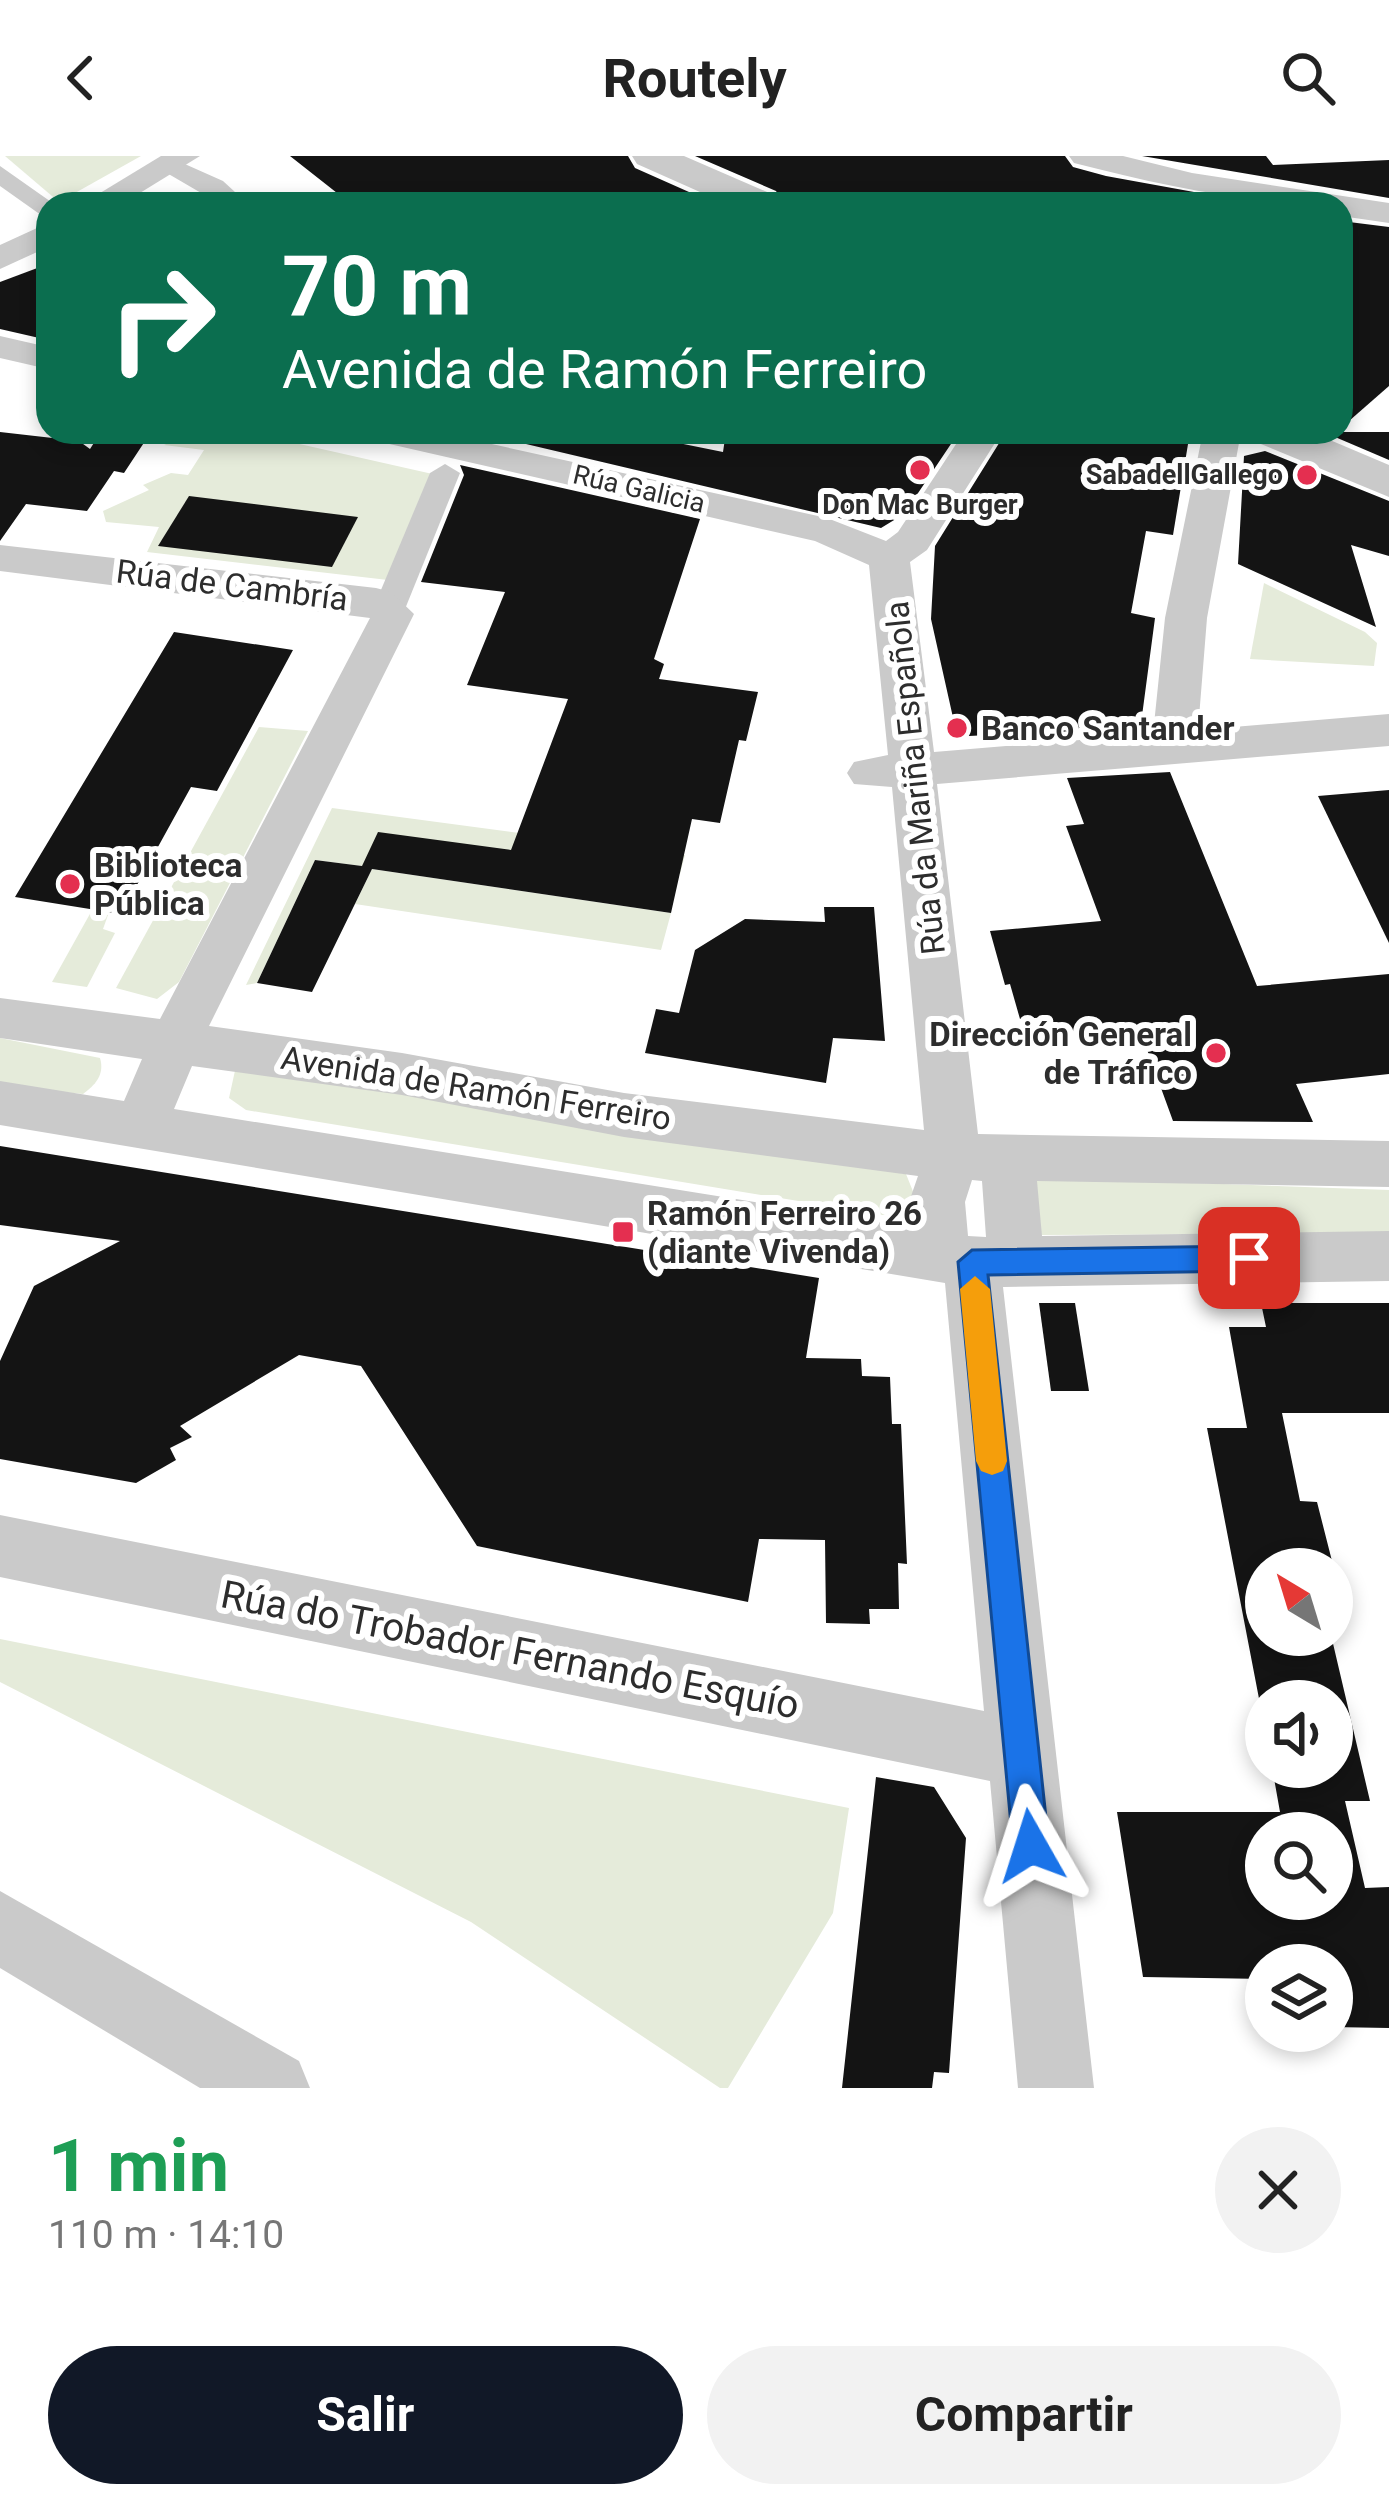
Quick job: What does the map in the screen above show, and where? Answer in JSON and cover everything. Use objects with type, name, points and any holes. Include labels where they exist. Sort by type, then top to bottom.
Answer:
[{"type":"street","points":[[651,156],[733,192]]},
{"type":"street","points":[[1085,156],[1262,192]]},
{"type":"street","points":[[120,192],[177,160],[221,192]]},
{"type":"street","points":[[1115,192],[1120,166]]},
{"type":"street","points":[[0,174],[36,202]]},
{"type":"street","points":[[1353,208],[1389,213]]},
{"type":"street","points":[[0,259],[36,239]]},
{"type":"street","points":[[0,347],[36,355]]},
{"type":"street","name":"Rúa Galicia","points":[[439,444],[827,531],[889,558]]},
{"type":"street","name":"Rúa da Mariña Española","points":[[952,1156],[894,773],[889,558],[913,541],[975,444]]},
{"type":"street","points":[[1174,748],[1186,618],[1220,444]]},
{"type":"street","points":[[1300,444],[1389,483]]},
{"type":"street","points":[[389,609],[445,473]]},
{"type":"street","name":"Rúa de Cambría","points":[[0,558],[376,602],[389,609],[393,622],[200,986],[140,1125]]},
{"type":"street","points":[[894,773],[1389,730]]},
{"type":"street","name":"Avenida de Ramón Ferreiro","points":[[0,1018],[402,1074],[623,1115],[952,1156],[1008,1161],[1389,1164]]},
{"type":"street","points":[[0,1103],[977,1261],[1389,1256]]},
{"type":"street","points":[[952,1156],[938,1202],[977,1261]]},
{"type":"street","points":[[1008,1161],[977,1261],[1056,2088]]},
{"type":"street","name":"Rúa do Trobador Fernando Esquío","points":[[0,1546],[1021,1753]]},
{"type":"street","points":[[0,1927],[272,2088]]},
{"type":"green space","points":[[5,156],[141,156],[77,192],[47,192]]},
{"type":"green space","points":[[299,444],[437,475],[388,580],[147,552],[159,527],[106,522],[103,511],[149,490],[143,485],[171,473],[188,475],[204,450],[164,445]]},
{"type":"green space","points":[[1264,583],[1365,632],[1377,643],[1374,666],[1250,659]]},
{"type":"green space","points":[[259,727],[308,731],[179,982],[157,999],[116,988]]},
{"type":"green space","points":[[332,808],[685,855],[680,874],[362,866],[315,860],[257,983],[246,985]]},
{"type":"green space","points":[[372,869],[671,913],[661,950],[355,904]]},
{"type":"green space","points":[[91,912],[108,915],[103,929],[115,933],[87,987],[52,982]]},
{"type":"green space","points":[[0,1038],[100,1058],[100,1074],[83,1094],[0,1086]]},
{"type":"green space","points":[[236,1066],[906,1174],[914,1194],[900,1212],[889,1216],[246,1110],[229,1098]]},
{"type":"green space","points":[[1026,1177],[1389,1190],[1389,1234],[1036,1235]]},
{"type":"green space","points":[[0,1639],[849,1808],[833,1913],[728,2088],[720,2088],[471,1922],[0,1682]]},
{"type":"building","points":[[290,156],[628,156],[635,168],[689,192],[336,192]]},
{"type":"building","points":[[695,156],[1065,156],[1073,167],[1194,192],[777,192]]},
{"type":"building","points":[[1142,156],[1266,156],[1273,165],[1389,160],[1389,198]]},
{"type":"building","points":[[1353,222],[1389,227],[1389,386],[1353,418]]},
{"type":"building","points":[[36,268],[36,337],[0,329],[0,282]]},
{"type":"building","points":[[0,432],[36,436],[36,444],[83,444],[90,449],[93,444],[143,444],[124,473],[114,471],[87,511],[26,504],[0,541]]},
{"type":"building","points":[[1353,432],[1389,432],[1389,460],[1351,444]]},
{"type":"building","points":[[526,444],[683,444],[723,452],[724,444],[951,444],[904,514],[881,528]]},
{"type":"building","points":[[999,444],[1188,444],[1173,535],[1146,531],[1131,613],[1155,618],[1140,731],[1052,738],[1050,732],[969,736],[956,731],[931,619],[935,546]]},
{"type":"building","points":[[1265,451],[1389,501],[1389,556],[1351,545],[1376,627],[1238,564],[1244,456]]},
{"type":"building","points":[[460,465],[700,519],[654,659],[664,664],[659,679],[758,692],[746,741],[739,740],[720,823],[692,819],[671,913],[372,869],[312,992],[257,983],[315,860],[362,866],[378,832],[511,850],[568,699],[467,685],[505,592],[421,582],[464,475]]},
{"type":"building","points":[[189,496],[358,517],[332,567],[158,546]]},
{"type":"building","points":[[174,632],[293,650],[217,791],[191,787],[121,914],[15,897]]},
{"type":"building","points":[[1170,772],[1257,986],[1389,974],[1389,1074],[1296,1084],[1313,1122],[1173,1121],[1138,1025],[1054,1033],[1049,1017],[1020,1019],[1010,984],[1005,985],[990,931],[1101,921],[1066,826],[1084,824],[1067,778]]},
{"type":"building","points":[[1389,790],[1389,943],[1318,796]]},
{"type":"building","points":[[824,907],[874,907],[885,1041],[833,1038],[826,1083],[645,1053],[656,1009],[679,1013],[695,950],[745,919],[825,922]]},
{"type":"building","points":[[0,1146],[819,1278],[806,1358],[861,1359],[862,1376],[890,1377],[892,1424],[901,1424],[907,1564],[898,1563],[899,1609],[869,1609],[870,1624],[826,1623],[825,1540],[759,1539],[748,1602],[477,1546],[361,1366],[299,1355],[180,1426],[192,1437],[170,1448],[176,1460],[136,1483],[0,1459],[0,1361],[34,1286],[120,1241],[0,1225]]},
{"type":"building","points":[[1039,1303],[1075,1303],[1089,1391],[1051,1391]]},
{"type":"building","points":[[1261,1303],[1389,1303],[1389,1413],[1282,1413],[1300,1501],[1317,1502],[1329,1548],[1245,1548],[1245,1626],[1207,1428],[1247,1428],[1229,1327],[1266,1327]]},
{"type":"building","points":[[1251,1656],[1336,1656],[1342,1680],[1255,1680]]},
{"type":"building","points":[[1353,1729],[1370,1801],[1345,1801],[1348,1812],[1280,1812],[1276,1788],[1353,1788]]},
{"type":"building","points":[[876,1777],[934,1787],[966,1838],[949,2073],[934,2072],[932,2088],[842,2088]]},
{"type":"building","points":[[1117,1812],[1245,1812],[1245,1920],[1353,1920],[1353,1836],[1365,1888],[1389,1887],[1389,2028],[1353,2027],[1353,1944],[1245,1944],[1245,1979],[1143,1977]]},
{"type":"slow traffic","points":[[975,1289],[992,1461]]},
{"type":"place","name":"Don Mac Burger","points":[[920,470]]},
{"type":"place","name":"SabadellGallego","points":[[1307,475]]},
{"type":"place","name":"Banco Santander","points":[[957,728]]},
{"type":"place","name":"Biblioteca Pública","points":[[70,884]]},
{"type":"place","name":"Dirección General de Tráfico","points":[[1216,1053]]},
{"type":"place","name":"Ramón Ferreiro 26 (diante Vivenda)","points":[[623,1232]]},
{"type":"route","points":[[1031,1846],[972,1262],[1249,1258]]}]
